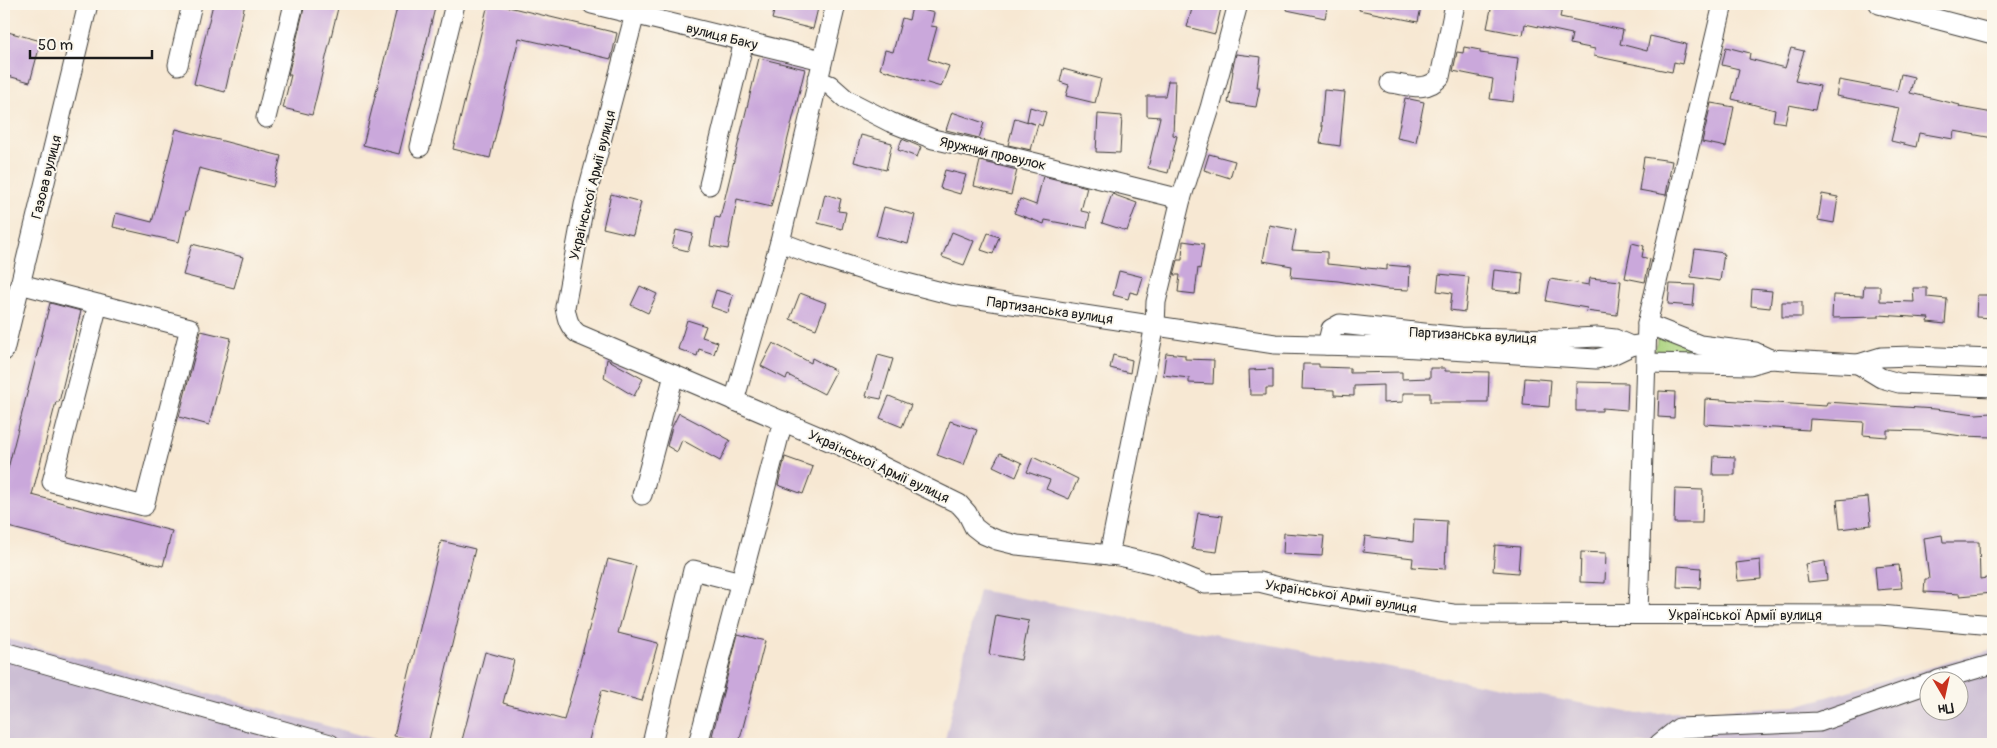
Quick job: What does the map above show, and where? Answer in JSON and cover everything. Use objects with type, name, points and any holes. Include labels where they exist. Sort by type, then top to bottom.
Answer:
[{"type":"street","name":"Газова вулиця","points":[[4,351],[88,4]]},
{"type":"street","points":[[178,65],[192,4]]},
{"type":"street","points":[[266,118],[294,4]]},
{"type":"street","points":[[420,147],[455,4]]},
{"type":"street","name":"вулиця Баку","points":[[592,4],[635,14],[657,12],[744,41],[822,60]]},
{"type":"street","points":[[734,400],[780,242],[836,4]]},
{"type":"street","points":[[1109,555],[1155,325],[1156,302],[1181,199],[1210,108],[1238,4]]},
{"type":"street","points":[[1390,83],[1424,87],[1433,85],[1440,77],[1455,4]]},
{"type":"street","points":[[1638,614],[1646,363],[1639,345],[1647,324],[1723,4]]},
{"type":"street","points":[[1879,4],[1993,34]]},
{"type":"street","name":"Української Армії вулиця","points":[[635,14],[584,205],[565,307],[571,329],[578,334],[841,446],[959,504],[967,513],[974,527],[983,534],[997,540],[1109,555],[1158,565],[1205,584],[1259,582],[1296,591],[1453,614],[1880,615],[1993,625]]},
{"type":"street","points":[[709,185],[744,41]]},
{"type":"street","name":"Яружний провулок","points":[[817,80],[830,85],[847,100],[890,122],[933,139],[1181,199]]},
{"type":"street","name":"Партизанська вулиця","points":[[780,242],[809,254],[954,296],[1275,344],[1327,345],[1331,330],[1340,324],[1461,337],[1558,339],[1597,337],[1639,345]]},
{"type":"street","points":[[20,284],[98,304],[190,328],[144,506],[52,482],[98,304]]},
{"type":"street","points":[[1647,324],[1700,345],[1755,352],[1770,359]]},
{"type":"street","points":[[1646,363],[1750,365],[1770,359],[1858,364],[1881,357],[1993,359]]},
{"type":"street","points":[[1858,364],[1881,378],[1899,383],[1993,387]]},
{"type":"street","points":[[642,495],[674,375]]},
{"type":"street","points":[[698,744],[783,421]]},
{"type":"street","points":[[652,744],[693,570],[741,582]]},
{"type":"street","points":[[4,652],[330,744]]},
{"type":"street","points":[[1970,671],[1993,664]]},
{"type":"street","points":[[1659,744],[1679,728],[1819,722],[1920,687]]},
{"type":"shaded area","points":[[979,590],[1638,714],[1796,706],[1920,670],[1920,720],[1970,720],[1970,670],[1920,670],[1993,649],[1993,744],[944,744]]},
{"type":"shaded area","points":[[4,638],[393,744],[4,744]]},
{"type":"green space","points":[[1658,332],[1747,353],[1654,357]]},
{"type":"building","points":[[213,4],[245,4],[225,92],[194,84]]},
{"type":"building","points":[[305,4],[339,4],[312,115],[283,108],[291,75],[288,75]]},
{"type":"building","points":[[398,4],[436,4],[399,154],[363,145]]},
{"type":"building","points":[[488,4],[496,4],[617,33],[611,59],[519,38],[490,158],[453,149]]},
{"type":"building","points":[[776,4],[819,4],[813,29],[772,19]]},
{"type":"building","points":[[1204,4],[1222,4],[1215,34],[1187,27],[1193,5],[1204,8]]},
{"type":"building","points":[[1288,4],[1328,4],[1325,18],[1287,10]]},
{"type":"building","points":[[1360,4],[1415,4],[1415,6],[1421,7],[1418,22],[1359,10]]},
{"type":"building","points":[[1492,4],[1563,4],[1560,17],[1623,30],[1620,44],[1647,51],[1650,36],[1686,44],[1682,64],[1674,62],[1672,72],[1594,56],[1595,49],[1570,44],[1572,34],[1525,24],[1523,35],[1487,28]]},
{"type":"building","points":[[912,7],[934,13],[931,26],[937,27],[928,59],[949,66],[941,87],[880,69],[885,50],[893,52],[902,18],[909,20]]},
{"type":"building","points":[[4,31],[41,41],[30,82],[4,75]]},
{"type":"building","points":[[1464,47],[1480,50],[1480,53],[1518,58],[1513,102],[1490,99],[1493,79],[1453,71],[1457,52],[1463,53]]},
{"type":"building","points":[[1726,47],[1750,53],[1749,59],[1785,68],[1791,48],[1804,51],[1795,81],[1820,86],[1815,110],[1789,105],[1785,123],[1773,121],[1775,110],[1732,99],[1739,69],[1722,65]]},
{"type":"building","points":[[1236,54],[1261,57],[1257,87],[1260,87],[1256,107],[1228,103]]},
{"type":"building","points":[[759,58],[805,69],[771,207],[737,199],[728,249],[710,246],[715,217],[720,218]]},
{"type":"building","points":[[1063,69],[1101,79],[1095,103],[1066,96],[1069,85],[1060,82]]},
{"type":"building","points":[[1901,74],[1914,77],[1910,93],[1960,105],[1959,107],[1993,113],[1993,138],[1954,131],[1953,139],[1919,133],[1916,147],[1891,141],[1899,108],[1836,96],[1839,80],[1897,91]]},
{"type":"building","points":[[1168,81],[1175,81],[1173,135],[1177,136],[1168,173],[1148,168],[1160,117],[1147,116],[1147,96],[1165,96]]},
{"type":"building","points":[[1324,90],[1345,92],[1340,146],[1320,143],[1323,126],[1321,126]]},
{"type":"building","points":[[1405,98],[1424,102],[1416,142],[1397,138]]},
{"type":"building","points":[[1711,103],[1734,107],[1726,147],[1702,142]]},
{"type":"building","points":[[1030,107],[1046,112],[1042,126],[1038,124],[1031,150],[1008,145],[1015,118],[1035,124],[1027,121]]},
{"type":"building","points":[[952,112],[984,123],[979,138],[946,130]]},
{"type":"building","points":[[1098,114],[1122,116],[1120,153],[1096,152]]},
{"type":"building","points":[[176,129],[281,156],[273,187],[199,168],[179,242],[113,227],[116,213],[152,222]]},
{"type":"building","points":[[861,135],[892,143],[886,170],[854,162]]},
{"type":"building","points":[[902,139],[921,147],[917,157],[898,150]]},
{"type":"building","points":[[1209,154],[1235,161],[1230,178],[1204,170]]},
{"type":"building","points":[[1644,157],[1672,161],[1666,195],[1639,190]]},
{"type":"building","points":[[980,161],[1017,170],[1011,195],[974,186]]},
{"type":"building","points":[[945,170],[966,175],[960,194],[940,188]]},
{"type":"building","points":[[1043,176],[1087,187],[1081,211],[1090,213],[1087,228],[1045,220],[1044,224],[1014,213],[1020,199],[1036,205]]},
{"type":"building","points":[[611,194],[641,202],[633,235],[603,228]]},
{"type":"building","points":[[825,194],[841,199],[838,211],[846,212],[842,229],[818,223]]},
{"type":"building","points":[[1112,194],[1137,203],[1127,231],[1102,223]]},
{"type":"building","points":[[1822,194],[1838,197],[1834,223],[1818,220]]},
{"type":"building","points":[[884,207],[915,215],[908,244],[876,236]]},
{"type":"building","points":[[1269,225],[1296,230],[1292,250],[1327,252],[1327,264],[1387,270],[1387,265],[1410,267],[1409,290],[1386,289],[1338,281],[1291,277],[1292,266],[1263,261]]},
{"type":"building","points":[[676,230],[693,234],[688,251],[672,247]]},
{"type":"building","points":[[952,232],[974,241],[964,265],[942,257]]},
{"type":"building","points":[[988,233],[999,237],[993,254],[981,250]]},
{"type":"building","points":[[1183,241],[1204,244],[1200,269],[1198,268],[1195,294],[1178,292],[1180,275],[1174,275],[1178,260],[1182,260]]},
{"type":"building","points":[[1632,243],[1644,246],[1642,257],[1650,259],[1645,282],[1625,278]]},
{"type":"building","points":[[192,244],[243,257],[234,288],[183,275]]},
{"type":"building","points":[[1695,249],[1724,253],[1720,281],[1691,277]]},
{"type":"building","points":[[1494,270],[1523,273],[1521,293],[1492,290]]},
{"type":"building","points":[[1119,271],[1143,277],[1138,294],[1130,292],[1128,299],[1113,295]]},
{"type":"building","points":[[1439,274],[1469,277],[1465,312],[1450,310],[1452,293],[1437,291]]},
{"type":"building","points":[[1590,278],[1621,281],[1617,315],[1586,311],[1587,308],[1546,301],[1550,279],[1589,285]]},
{"type":"building","points":[[1670,284],[1695,285],[1693,306],[1668,304]]},
{"type":"building","points":[[640,286],[657,294],[648,313],[631,305]]},
{"type":"building","points":[[1864,286],[1880,286],[1880,301],[1914,302],[1913,288],[1927,288],[1927,297],[1947,299],[1945,324],[1928,322],[1929,318],[1879,315],[1879,317],[1832,318],[1833,295],[1863,296]]},
{"type":"building","points":[[1752,289],[1772,291],[1770,308],[1751,306]]},
{"type":"building","points":[[716,290],[733,295],[728,313],[711,307]]},
{"type":"building","points":[[800,293],[826,303],[816,329],[790,319]]},
{"type":"building","points":[[1977,295],[1993,295],[1993,318],[1976,317]]},
{"type":"building","points":[[1782,302],[1802,302],[1802,317],[1782,317]]},
{"type":"building","points":[[50,303],[81,311],[59,402],[56,402],[32,495],[172,531],[163,566],[4,526],[4,484]]},
{"type":"building","points":[[687,320],[706,326],[702,337],[718,342],[714,354],[699,349],[697,356],[678,349]]},
{"type":"building","points":[[201,331],[231,338],[209,425],[179,417]]},
{"type":"building","points":[[773,343],[811,363],[812,358],[836,371],[824,394],[788,375],[786,379],[761,366]]},
{"type":"building","points":[[1166,353],[1185,355],[1185,359],[1214,360],[1213,384],[1189,383],[1189,378],[1163,375]]},
{"type":"building","points":[[878,355],[893,359],[881,399],[866,396]]},
{"type":"building","points":[[1113,355],[1132,360],[1130,373],[1110,368]]},
{"type":"building","points":[[607,359],[643,379],[634,396],[604,378]]},
{"type":"building","points":[[1303,364],[1319,364],[1319,367],[1350,368],[1350,373],[1402,372],[1402,379],[1430,378],[1430,368],[1445,368],[1445,371],[1489,372],[1488,402],[1430,402],[1430,393],[1403,393],[1403,402],[1383,403],[1383,385],[1354,386],[1354,396],[1334,395],[1334,390],[1302,389]]},
{"type":"building","points":[[1273,369],[1273,388],[1266,388],[1266,395],[1250,395],[1249,370]]},
{"type":"building","points":[[1525,378],[1551,380],[1549,407],[1523,405]]},
{"type":"building","points":[[1576,382],[1628,383],[1627,410],[1602,408],[1602,411],[1576,411]]},
{"type":"building","points":[[1659,391],[1675,392],[1674,418],[1658,417]]},
{"type":"building","points":[[889,396],[911,405],[902,427],[880,418]]},
{"type":"building","points":[[1705,399],[1826,406],[1827,402],[1935,409],[1976,414],[1992,413],[1993,437],[1962,436],[1926,431],[1887,430],[1887,437],[1863,435],[1864,422],[1810,419],[1809,430],[1704,424]]},
{"type":"building","points":[[679,413],[730,440],[720,461],[682,440],[677,452],[667,446],[672,427]]},
{"type":"building","points":[[950,421],[977,430],[964,465],[937,455]]},
{"type":"building","points":[[1000,453],[1022,463],[1016,477],[993,466]]},
{"type":"building","points":[[1714,456],[1735,457],[1735,475],[1713,475]]},
{"type":"building","points":[[785,457],[813,467],[803,494],[778,485]]},
{"type":"building","points":[[1033,457],[1078,479],[1069,499],[1046,489],[1050,480],[1027,472]]},
{"type":"building","points":[[1675,489],[1703,490],[1702,523],[1674,523]]},
{"type":"building","points":[[1868,497],[1871,525],[1840,529],[1837,500]]},
{"type":"building","points":[[1198,513],[1223,516],[1217,552],[1192,549]]},
{"type":"building","points":[[1414,519],[1447,521],[1445,569],[1412,567],[1413,558],[1363,552],[1365,536],[1413,542]]},
{"type":"building","points":[[1284,533],[1324,536],[1322,556],[1283,554]]},
{"type":"building","points":[[1942,535],[1943,542],[1979,542],[1980,579],[1993,577],[1993,593],[1960,596],[1960,594],[1924,592],[1925,579],[1929,579],[1924,538]]},
{"type":"building","points":[[441,541],[475,549],[428,744],[394,736]]},
{"type":"building","points":[[1495,545],[1520,547],[1518,573],[1493,571]]},
{"type":"building","points":[[1581,552],[1606,553],[1605,583],[1580,582]]},
{"type":"building","points":[[608,559],[636,566],[618,633],[658,643],[642,701],[602,690],[588,744],[461,744],[485,652],[514,660],[503,703],[564,720]]},
{"type":"building","points":[[1760,560],[1761,579],[1738,581],[1736,563]]},
{"type":"building","points":[[1825,561],[1827,580],[1808,582],[1805,564]]},
{"type":"building","points":[[1899,565],[1902,588],[1877,590],[1875,567]]},
{"type":"building","points":[[1678,566],[1701,568],[1700,588],[1677,587]]},
{"type":"building","points":[[996,615],[1029,621],[1021,660],[989,654]]},
{"type":"building","points":[[738,634],[765,641],[739,743],[712,736]]}]
